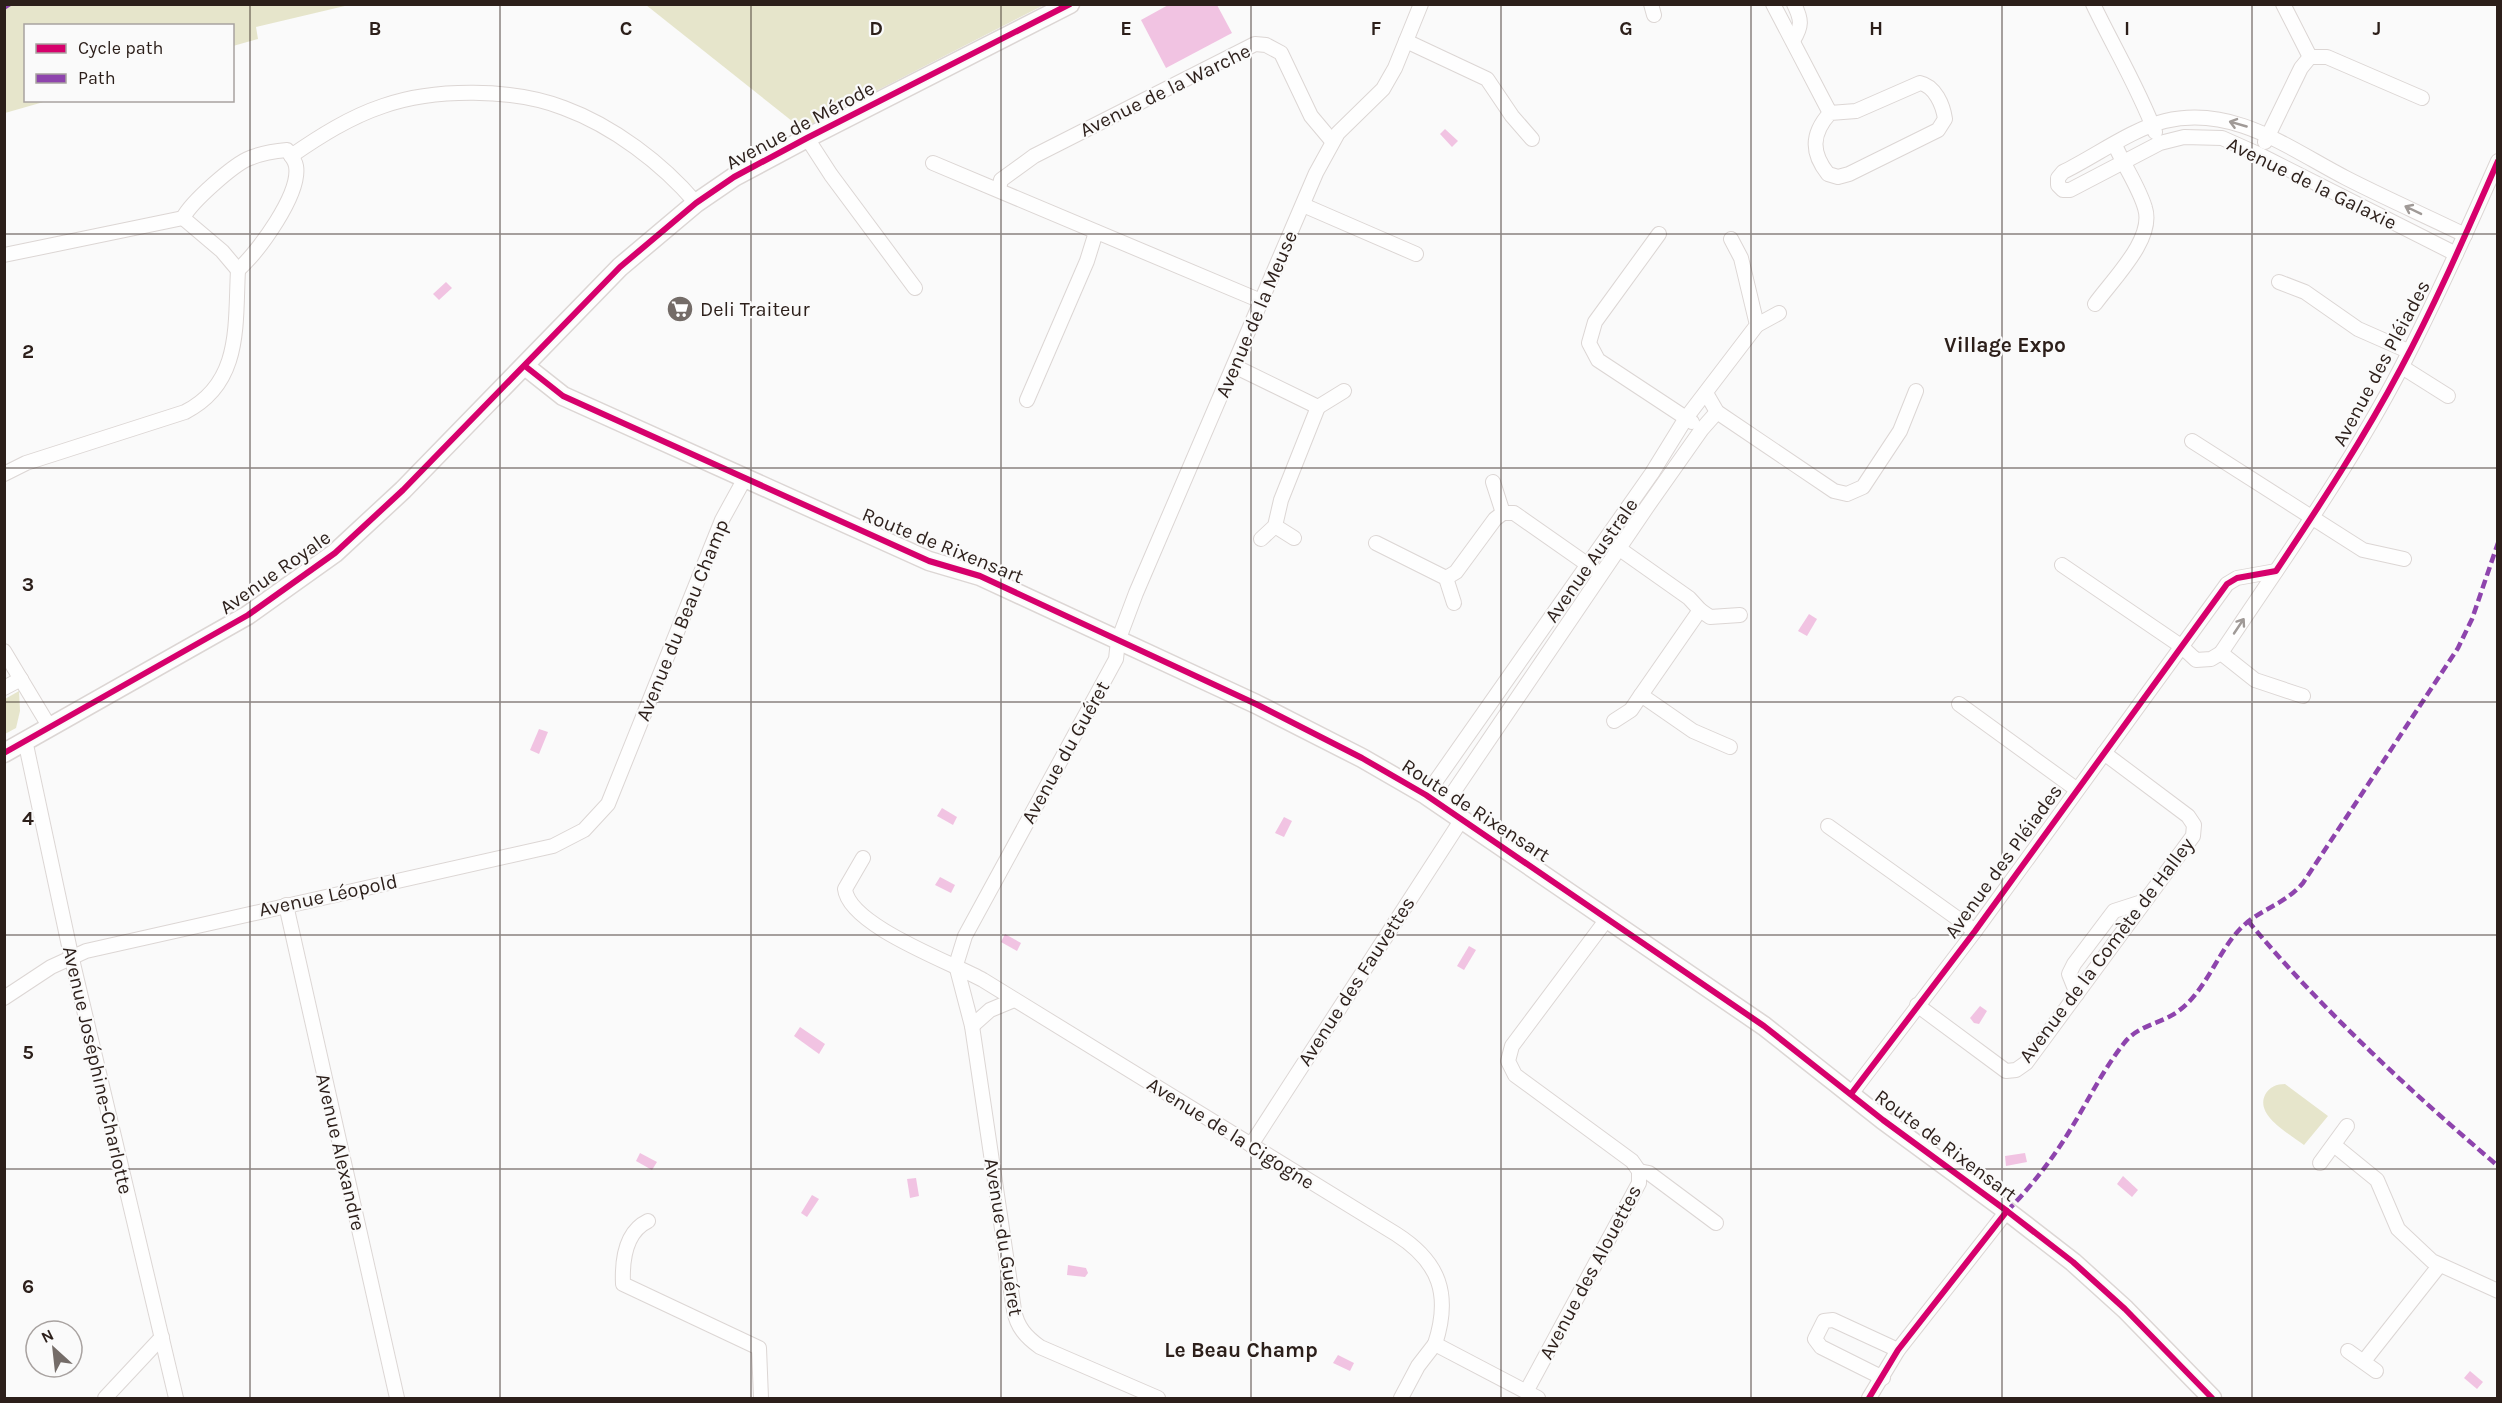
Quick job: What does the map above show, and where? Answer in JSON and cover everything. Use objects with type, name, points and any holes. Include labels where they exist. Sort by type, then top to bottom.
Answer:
[{"type":"street","name":"Avenue de Mérode","points":[[525,366],[620,267],[696,203],[734,177],[1070,4]]},
{"type":"street","name":"Avenue de la Meuse","points":[[1118,640],[1261,300],[1332,141],[1383,89],[1421,4]]},
{"type":"street","points":[[1773,4],[1830,114]]},
{"type":"street","points":[[1793,41],[1801,28],[1801,19],[1794,4]]},
{"type":"street","points":[[2093,4],[2114,49],[2135,81],[2160,143]]},
{"type":"street","points":[[2283,4],[2310,57]]},
{"type":"street","points":[[1406,41],[1487,79],[1512,116],[1532,139]]},
{"type":"street","name":"Avenue de la Warche","points":[[999,188],[1001,180],[1025,161],[1255,44],[1266,45],[1281,53],[1311,116],[1332,141]]},
{"type":"street","points":[[2310,57],[2327,57],[2421,98]]},
{"type":"street","points":[[2258,154],[2301,68],[2310,57]]},
{"type":"street","points":[[1920,83],[1930,87],[1935,94],[1944,119],[1938,130],[1849,174],[1838,177],[1826,172],[1814,146],[1817,132],[1830,114],[1856,111],[1920,83]]},
{"type":"street","points":[[291,156],[324,134],[385,105],[443,95],[474,93],[515,96],[563,107],[611,131],[679,182],[696,203]]},
{"type":"street","name":"Avenue de la Galaxie","points":[[2456,254],[2222,138],[2184,137],[2160,143],[2070,190],[2063,190],[2058,185],[2058,178],[2063,172],[2153,125],[2191,117],[2214,118],[2246,126],[2268,136],[2347,178],[2465,235]]},
{"type":"street","name":"Avenue de Mérode","points":[[807,138],[831,175],[915,288]]},
{"type":"street","points":[[2095,304],[2140,241],[2146,223],[2145,207],[2115,145]]},
{"type":"street","points":[[4,255],[183,218],[198,198],[247,159],[269,151],[287,150],[296,164],[291,196],[257,248],[238,270],[234,347],[223,378],[201,404],[185,412],[27,463],[4,474]]},
{"type":"street","name":"Avenue des Pléiades","points":[[2221,653],[2313,516],[2402,367],[2498,161]]},
{"type":"street","points":[[933,163],[999,188],[1096,232],[1261,300]]},
{"type":"street","points":[[1303,204],[1416,254]]},
{"type":"street","points":[[183,218],[222,251],[238,270]]},
{"type":"street","points":[[1027,400],[1087,261],[1096,232]]},
{"type":"street","points":[[1659,234],[1595,322],[1589,343],[1598,360],[1702,429]]},
{"type":"street","points":[[1731,239],[1741,258],[1757,325]]},
{"type":"street","points":[[2279,282],[2305,292],[2358,329],[2408,351]]},
{"type":"street","name":"Avenue Australe","points":[[1426,795],[1652,473],[1686,418],[1757,325],[1779,313]]},
{"type":"street","name":"Route de Rixensart","points":[[525,366],[563,396],[929,561],[980,576],[1118,640],[1315,733],[1444,806],[1764,1026],[2007,1211],[2073,1262],[2125,1309],[2212,1398]]},
{"type":"street","name":"Avenue Royale","points":[[4,753],[248,615],[335,553],[403,490],[525,366]]},
{"type":"street","points":[[1234,366],[1318,407]]},
{"type":"street","points":[[2402,367],[2448,396]]},
{"type":"street","points":[[1261,539],[1275,526],[1281,500],[1318,407],[1344,391]]},
{"type":"street","points":[[1706,393],[1717,412],[1834,491],[1847,494],[1858,490],[1870,476],[1900,431],[1916,391]]},
{"type":"street","name":"Avenue Australe","points":[[1444,806],[1702,429],[1717,412]]},
{"type":"street","points":[[2192,441],[2363,550],[2404,560]]},
{"type":"street","name":"Avenue du Beau Champ","points":[[623,764],[722,520],[745,478]]},
{"type":"street","points":[[1493,482],[1503,513]]},
{"type":"street","points":[[1446,578],[1456,572],[1495,519],[1503,513],[1514,513],[1603,576]]},
{"type":"street","points":[[1275,526],[1294,538]]},
{"type":"street","points":[[1605,538],[1689,598],[1710,617],[1740,615]]},
{"type":"street","points":[[1376,543],[1446,578],[1454,603]]},
{"type":"street","points":[[2062,565],[2181,646],[2196,660],[2211,659],[2221,653],[2255,680],[2302,696]]},
{"type":"street","name":"Avenue des Pléiades","points":[[1851,1094],[1975,930],[2227,584],[2237,578],[2276,571]]},
{"type":"street","points":[[1614,721],[1631,710],[1700,610]]},
{"type":"street","name":"Avenue du Guéret","points":[[1118,640],[1116,659],[965,936],[956,965],[972,1026],[1014,1310],[1019,1325],[1025,1335],[1040,1347],[1158,1398]]},
{"type":"street","points":[[4,651],[49,726]]},
{"type":"street","points":[[4,688],[21,679]]},
{"type":"street","points":[[1641,695],[1693,730],[1730,747]]},
{"type":"street","points":[[1959,704],[2076,789]]},
{"type":"street","name":"Avenue Joséphine-Charlotte","points":[[26,740],[71,956],[176,1398]]},
{"type":"street","name":"Avenue de la Comète de Halley","points":[[1917,1005],[2006,1071],[2016,1070],[2026,1063],[2193,836],[2194,825],[2188,816],[2104,753]]},
{"type":"street","name":"Avenue Léopold","points":[[4,998],[71,956],[285,905],[554,846],[575,836],[595,820],[608,804],[623,764]]},
{"type":"street","name":"Avenue des Fauvettes","points":[[1251,1144],[1462,819]]},
{"type":"street","points":[[1828,826],[1975,930]]},
{"type":"street","name":"Avenue de la Cigogne","points":[[863,858],[845,890],[850,904],[872,922],[927,953],[956,965],[1251,1144],[1396,1234],[1422,1253],[1435,1272],[1441,1289],[1443,1314],[1435,1344]]},
{"type":"street","points":[[2077,994],[2069,974],[2074,964],[2115,911],[2145,901]]},
{"type":"street","name":"Avenue Alexandre","points":[[285,905],[397,1398]]},
{"type":"street","name":"Avenue des Alouettes","points":[[1532,1395],[1640,1183],[1639,1171],[1632,1161],[1515,1075],[1508,1061],[1512,1046],[1607,919]]},
{"type":"street","points":[[972,1026],[990,1010],[1014,1000]]},
{"type":"street","points":[[2320,1163],[2347,1126]]},
{"type":"street","points":[[2334,1145],[2377,1180],[2398,1229],[2439,1266],[2498,1291]]},
{"type":"street","points":[[1639,1171],[1649,1173],[1716,1223]]},
{"type":"street","points":[[1869,1398],[1898,1350],[2007,1211]]},
{"type":"street","points":[[648,1221],[632,1232],[623,1266],[623,1284],[759,1348],[761,1398]]},
{"type":"street","points":[[2364,1361],[2439,1266]]},
{"type":"street","points":[[1883,1378],[1821,1347],[1815,1339],[1824,1321],[1833,1320],[1898,1350]]},
{"type":"street","points":[[105,1398],[162,1337]]},
{"type":"street","points":[[1401,1398],[1418,1366],[1435,1344],[1532,1395]]},
{"type":"street","points":[[2348,1351],[2376,1371]]},
{"type":"green space","points":[[5,4],[349,4],[256,27],[258,39],[234,46],[234,24],[24,24],[24,102],[44,102],[5,113]]},
{"type":"green space","points":[[646,5],[1044,5],[802,129]]},
{"type":"green space","points":[[19,691],[20,711],[16,728],[5,734],[5,699]]},
{"type":"green space","points":[[2285,1084],[2328,1116],[2304,1145],[2276,1124],[2265,1110],[2263,1103],[2267,1092],[2274,1086]]},
{"type":"shaded area","points":[[1170,4],[1217,5],[1232,33],[1166,68],[1141,20]]},
{"type":"shaded area","points":[[1445,129],[1458,141],[1452,147],[1440,134]]},
{"type":"shaded area","points":[[446,282],[452,288],[439,300],[433,294]]},
{"type":"shaded area","points":[[1809,614],[1817,619],[1807,636],[1798,631]]},
{"type":"shaded area","points":[[539,729],[548,732],[539,754],[530,750]]},
{"type":"shaded area","points":[[942,808],[957,817],[953,825],[937,816]]},
{"type":"shaded area","points":[[1284,817],[1292,821],[1284,837],[1275,833]]},
{"type":"shaded area","points":[[940,877],[955,885],[951,893],[935,885]]},
{"type":"shaded area","points":[[1005,934],[1021,943],[1017,951],[1001,942]]},
{"type":"shaded area","points":[[1469,946],[1476,950],[1464,970],[1457,966]]},
{"type":"shaded area","points":[[1980,1006],[1987,1011],[1979,1024],[1974,1023],[1970,1018]]},
{"type":"shaded area","points":[[800,1027],[825,1044],[819,1054],[794,1036]]},
{"type":"shaded area","points":[[640,1153],[657,1162],[652,1170],[636,1161]]},
{"type":"shaded area","points":[[2025,1153],[2027,1162],[2006,1166],[2005,1156]]},
{"type":"shaded area","points":[[2123,1176],[2138,1190],[2132,1197],[2117,1184]]},
{"type":"shaded area","points":[[916,1178],[919,1196],[910,1198],[907,1179]]},
{"type":"shaded area","points":[[812,1195],[819,1199],[807,1217],[801,1213]]},
{"type":"shaded area","points":[[1068,1265],[1086,1268],[1088,1273],[1085,1277],[1067,1275]]},
{"type":"shaded area","points":[[1338,1355],[1354,1363],[1350,1371],[1333,1363]]},
{"type":"shaded area","points":[[2470,1371],[2483,1382],[2477,1389],[2464,1378]]},
{"type":"marked path","points":[[4,8],[10,4]]},
{"type":"marked path","points":[[2007,1211],[2058,1149],[2103,1073],[2125,1042],[2143,1028],[2170,1016],[2187,1004],[2240,929],[2247,922],[2287,897],[2303,883],[2458,648],[2472,619],[2498,543]]},
{"type":"marked path","points":[[2248,921],[2336,1018],[2432,1109],[2498,1166]]},
{"type":"cycle path","points":[[4,753],[248,615],[335,553],[403,490],[620,267],[696,203],[734,177],[807,138],[1070,4]]},
{"type":"cycle path","points":[[1851,1094],[1975,931],[2227,584],[2237,578],[2276,571],[2357,446],[2387,394],[2439,292],[2498,161]]},
{"type":"cycle path","points":[[525,366],[563,396],[929,561],[980,576],[1256,704],[1362,758],[1426,795],[1764,1026],[1883,1120],[2007,1211],[2073,1262],[2125,1309],[2212,1398]]},
{"type":"cycle path","points":[[1869,1398],[1898,1350],[2007,1211]]},
{"type":"place","name":"Deli Traiteur","points":[[680,309]]},
{"type":"district","name":"Village Expo","points":[[2005,345]]},
{"type":"district","name":"Le Beau Champ","points":[[1241,1350]]}]
